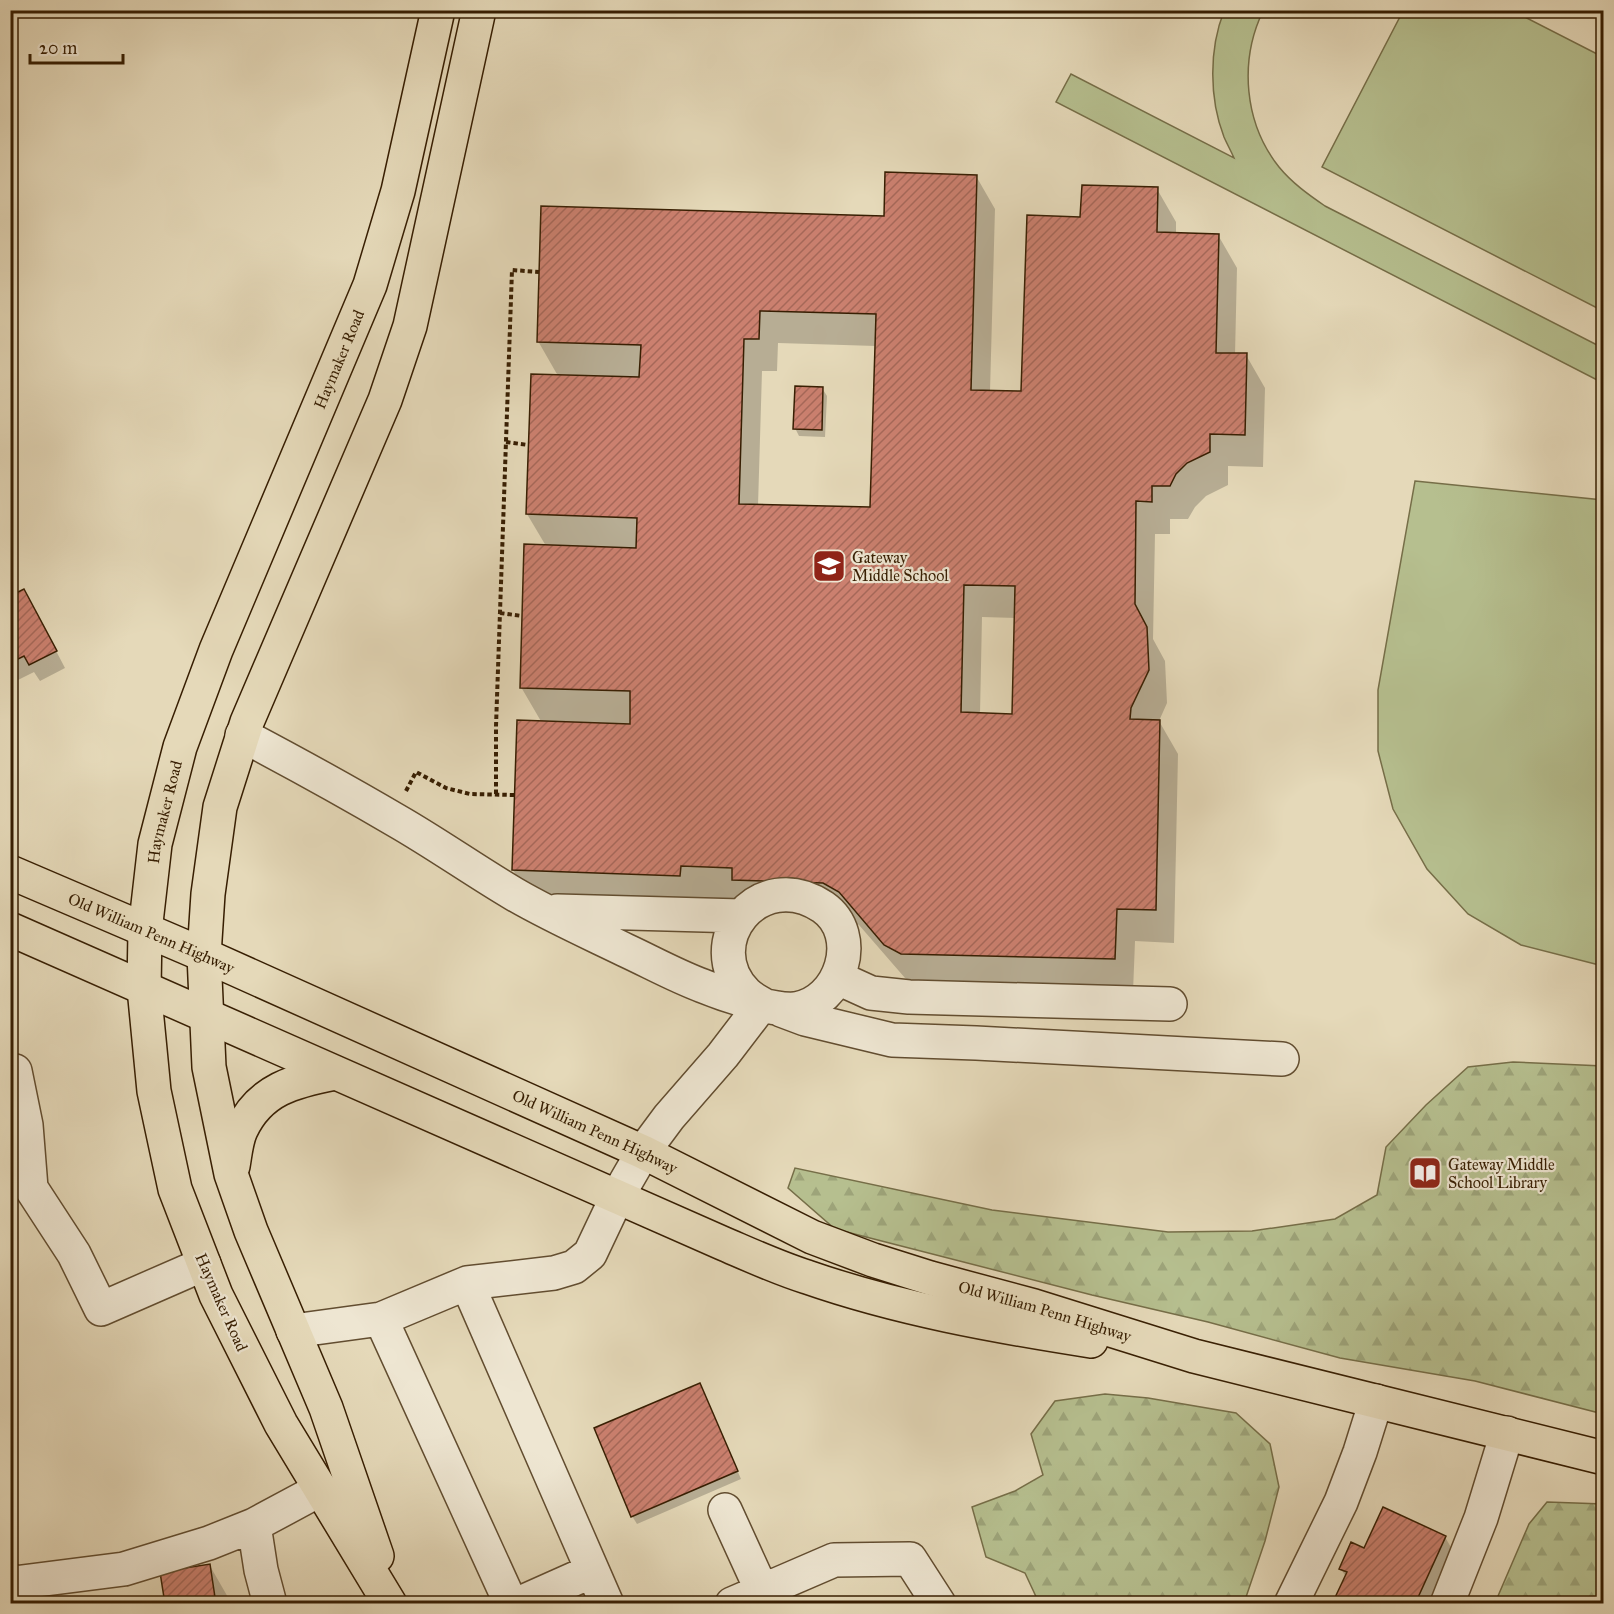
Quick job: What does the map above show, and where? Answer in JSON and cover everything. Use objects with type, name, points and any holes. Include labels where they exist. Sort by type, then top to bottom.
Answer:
[{"type":"main road","name":"Haymaker Road","points":[[392,1604],[281,1424],[216,1294],[175,1189],[154,1091],[144,988],[145,931],[155,843],[180,747],[216,650],[370,285],[398,191],[438,10]]},
{"type":"main road","name":"Haymaker Road","points":[[392,1604],[326,1408],[251,1232],[231,1174],[209,1067],[204,955],[208,894],[220,807],[242,735],[385,400],[410,326],[479,10]]},
{"type":"main road","name":"Old William Penn Highway","points":[[10,872],[204,955],[643,1152],[812,1238],[930,1278],[1034,1306],[1194,1356],[1604,1458]]},
{"type":"main road","name":"Old William Penn Highway","points":[[10,929],[617,1197],[806,1277],[872,1298],[953,1317],[1028,1331],[1194,1356]]},
{"type":"main road","points":[[231,1174],[240,1132],[251,1113],[265,1097],[283,1086],[300,1080],[335,1073]]},
{"type":"lane","points":[[242,735],[358,798],[545,911],[703,986],[805,1019],[892,1040],[1282,1059]]},
{"type":"lane","points":[[792,894],[810,899],[826,909],[838,925],[844,943],[844,961],[838,978],[828,992],[814,1003],[797,1009],[771,1007],[747,994],[736,980],[729,964],[732,930],[741,916],[755,903],[773,895],[792,894]]},
{"type":"lane","points":[[545,911],[741,916]]},
{"type":"lane","points":[[838,978],[871,993],[892,995],[1170,1005]]},
{"type":"lane","points":[[892,995],[892,1040]]},
{"type":"lane","points":[[293,1331],[381,1320],[466,1283],[554,1273],[574,1267],[590,1254],[617,1197],[643,1152],[669,1117],[723,1055],[771,1007]]},
{"type":"lane","points":[[15,1071],[26,1125],[31,1188],[74,1254],[101,1309],[204,1264]]},
{"type":"lane","points":[[466,1283],[607,1604]]},
{"type":"lane","points":[[381,1320],[511,1604]]},
{"type":"lane","points":[[1291,1604],[1341,1502],[1376,1401]]},
{"type":"lane","points":[[1447,1604],[1481,1518],[1507,1433]]},
{"type":"lane","points":[[10,1580],[14,1584],[124,1569],[209,1543],[254,1525],[321,1489]]},
{"type":"lane","points":[[725,1510],[762,1591]]},
{"type":"lane","points":[[254,1525],[261,1570],[270,1604]]},
{"type":"lane","points":[[732,1604],[834,1560],[909,1559],[939,1604]]},
{"type":"lane","points":[[518,1604],[592,1571]]},
{"type":"path","points":[[496,794],[512,270],[539,272]]},
{"type":"path","points":[[506,442],[528,444]]},
{"type":"path","points":[[500,613],[522,616]]},
{"type":"path","points":[[404,794],[416,772],[446,788],[470,794],[514,795]]},
{"type":"green space","points":[[1224,11],[1263,11],[1250,50],[1248,71],[1252,111],[1267,150],[1289,178],[1325,206],[1603,348],[1603,383],[1056,102],[1071,74],[1234,158],[1219,122],[1213,90],[1213,57]]},
{"type":"green space","points":[[1403,11],[1513,11],[1603,57],[1603,311],[1322,167]]},
{"type":"green space","points":[[1415,481],[1603,500],[1603,966],[1521,945],[1468,914],[1427,869],[1393,809],[1378,751],[1378,690]]},
{"type":"green space","points":[[1513,1062],[1603,1066],[1603,1414],[1475,1381],[1340,1358],[1208,1322],[1092,1295],[835,1229],[788,1188],[795,1168],[992,1210],[1168,1232],[1252,1231],[1335,1219],[1377,1195],[1386,1147],[1426,1105],[1468,1067]]},
{"type":"green space","points":[[1105,1394],[1148,1398],[1236,1413],[1270,1444],[1279,1487],[1265,1541],[1244,1603],[1039,1603],[1025,1573],[986,1557],[972,1507],[1015,1491],[1043,1475],[1031,1434],[1055,1401]]},
{"type":"green space","points":[[1547,1502],[1603,1504],[1603,1603],[1495,1603],[1529,1524]]},
{"type":"building","name":"Gateway Middle School","points":[[885,172],[977,175],[971,390],[1021,391],[1027,215],[1080,217],[1082,185],[1158,187],[1157,232],[1219,234],[1216,353],[1247,353],[1245,435],[1210,434],[1210,452],[1187,463],[1176,474],[1170,486],[1152,486],[1152,502],[1136,501],[1135,604],[1147,627],[1149,670],[1131,708],[1130,719],[1160,720],[1156,910],[1117,909],[1115,959],[901,954],[884,945],[839,892],[823,883],[732,880],[732,868],[681,866],[680,876],[512,870],[517,720],[630,724],[630,691],[520,688],[524,544],[636,548],[637,518],[526,514],[531,374],[639,377],[641,345],[537,342],[541,206],[884,216]],"holes":[[[760,311],[876,314],[870,507],[739,504],[744,339],[759,339]],[[964,585],[1015,586],[1012,714],[961,712]]]},
{"type":"building","points":[[795,386],[823,387],[822,430],[793,429]]},
{"type":"building","points":[[24,589],[57,651],[29,665],[24,656],[10,663],[10,596]]},
{"type":"building","points":[[700,1383],[738,1471],[631,1517],[594,1428]]},
{"type":"building","points":[[1383,1507],[1446,1536],[1415,1604],[1332,1604],[1347,1572],[1339,1569],[1351,1542],[1364,1548]]},
{"type":"building","points":[[210,1564],[216,1604],[165,1604],[160,1572]]},
{"type":"place","name":"Gateway Middle School","points":[[829,566]]},
{"type":"place","name":"Gateway Middle School Library","points":[[1425,1173]]}]
